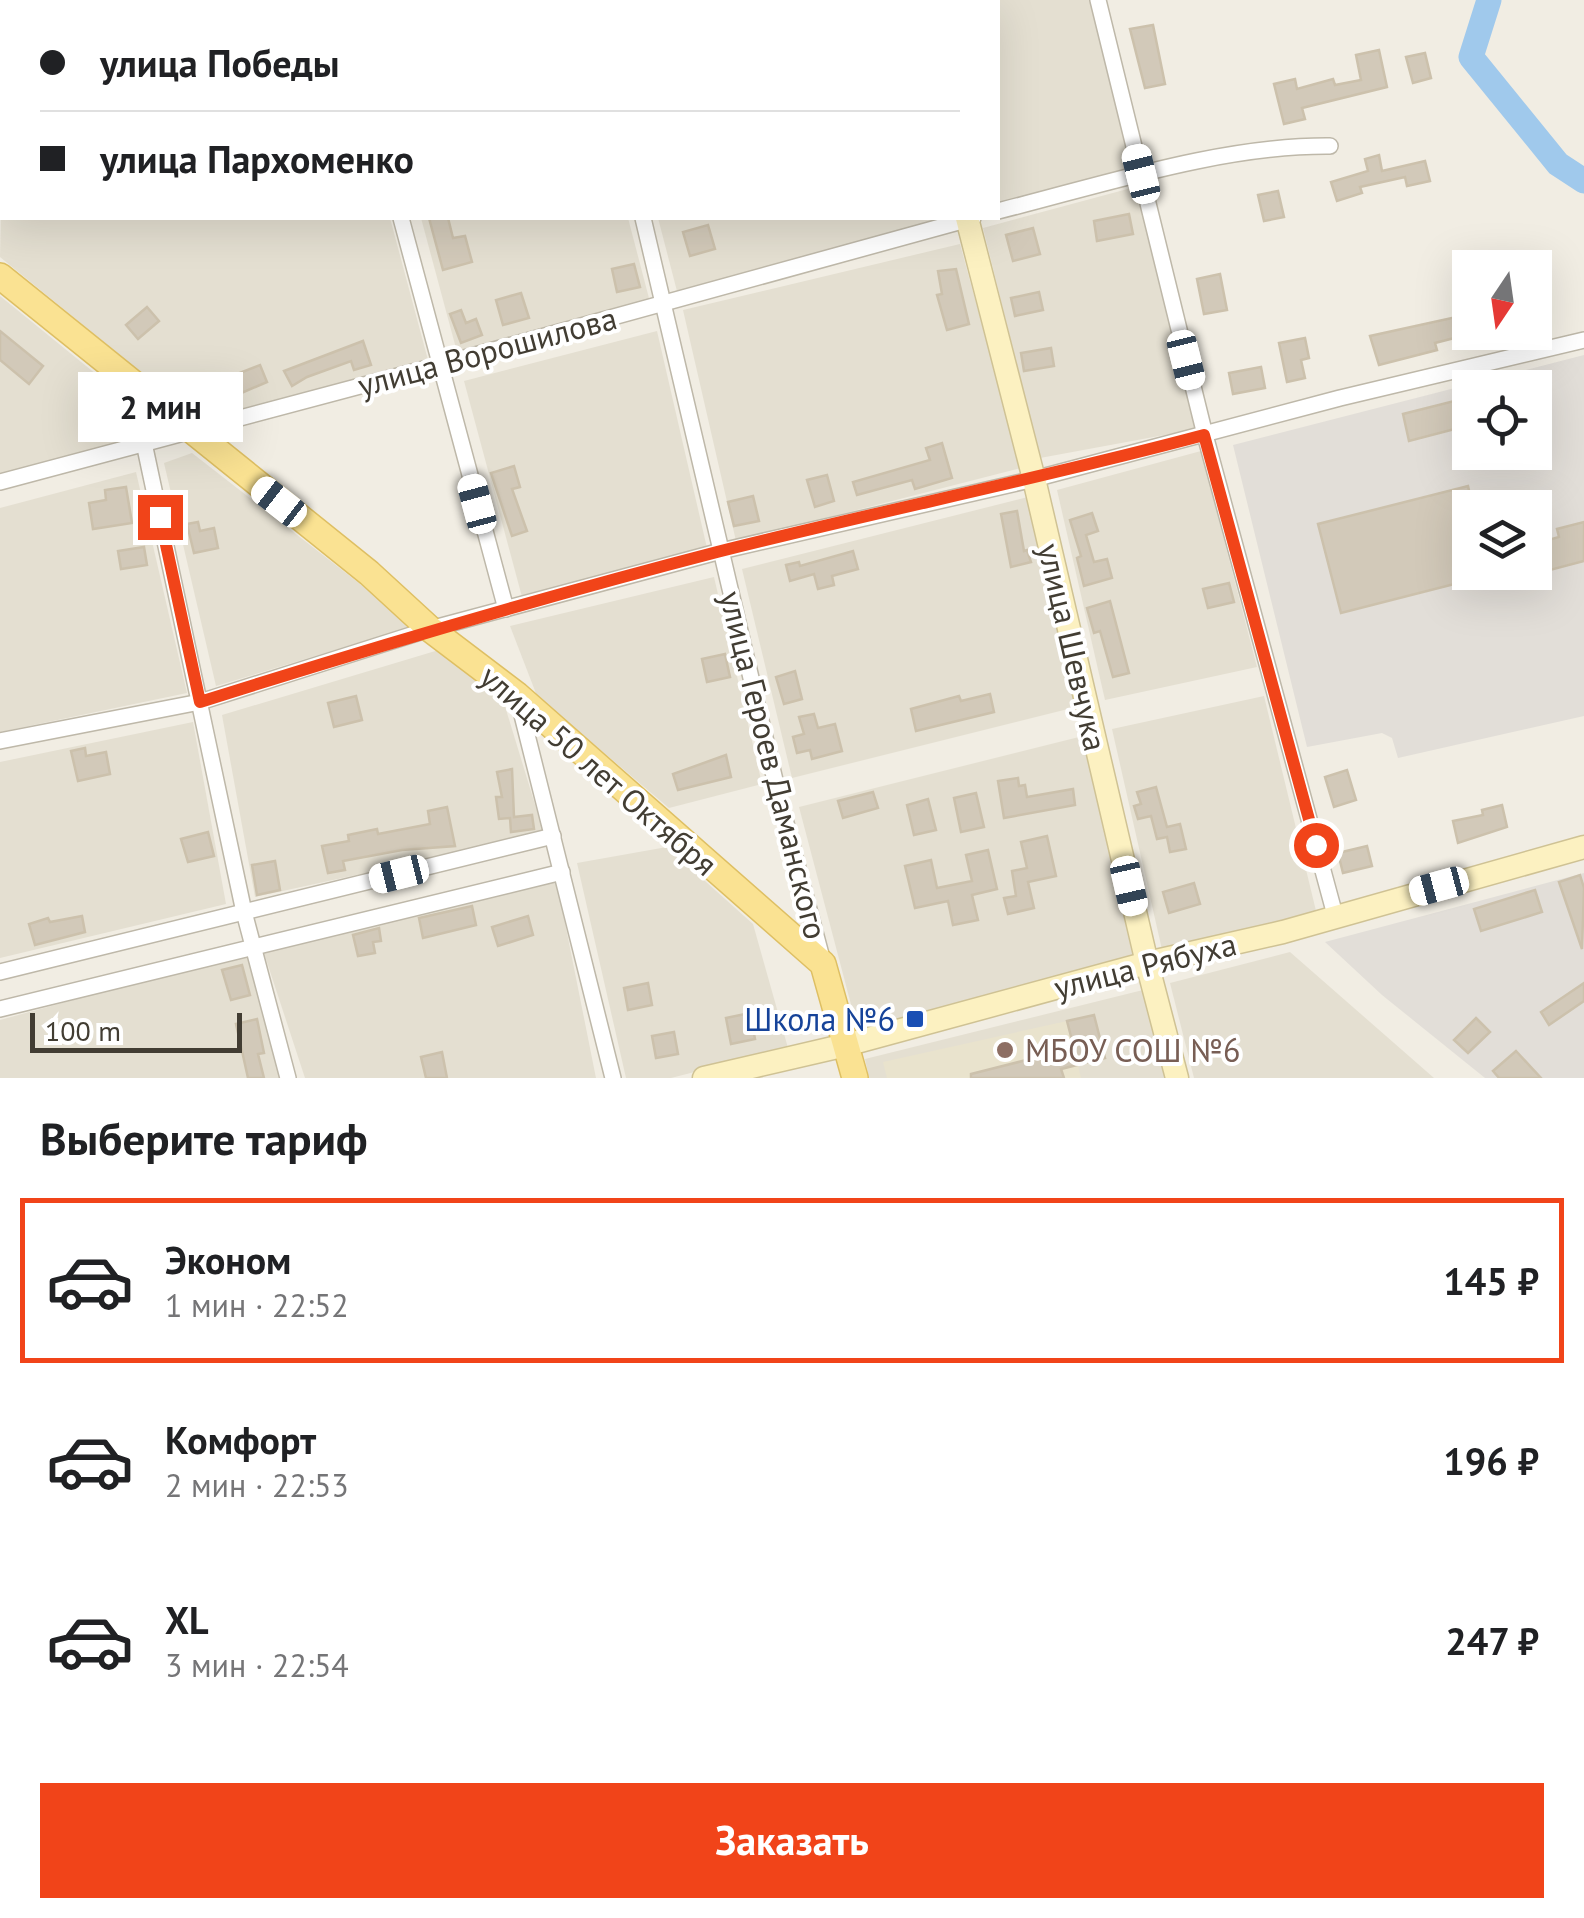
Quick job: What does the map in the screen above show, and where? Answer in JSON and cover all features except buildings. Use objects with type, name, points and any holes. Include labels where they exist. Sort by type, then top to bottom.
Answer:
[{"type":"main road","name":"улица Шевчука","points":[[969,220],[1177,1078]]},
{"type":"main road","name":"улица 50 лет Октября","points":[[0,276],[369,573],[430,629],[517,695],[823,964]]},
{"type":"main road","name":"улица Рябуха","points":[[704,1078],[846,1045],[1147,963],[1282,932],[1584,847]]},
{"type":"main road","name":"улица Героев Даманского","points":[[823,964],[855,1078]]},
{"type":"street","points":[[1098,0],[1204,435],[1335,915]]},
{"type":"street","points":[[1000,210],[1141,174],[1277,148],[1330,146]]},
{"type":"street","points":[[402,220],[506,609]]},
{"type":"street","name":"улица Героев Даманского","points":[[644,220],[778,794],[823,964]]},
{"type":"street","name":"улица Ворошилова","points":[[0,482],[962,220]]},
{"type":"street","points":[[0,741],[200,702],[430,629],[721,551],[1034,479],[1340,398],[1584,340]]},
{"type":"street","points":[[144,443],[244,912],[288,1078]]},
{"type":"street","points":[[517,695],[613,1078]]},
{"type":"street","points":[[0,972],[553,836]]},
{"type":"street","points":[[0,1009],[562,872]]},
{"type":"shaded area","points":[[1000,0],[1089,0],[1134,172],[1000,204]]},
{"type":"shaded area","points":[[1135,187],[1197,429],[1040,458],[983,228]]},
{"type":"shaded area","points":[[1,220],[391,220],[428,360],[199,420],[0,257]]},
{"type":"shaded area","points":[[422,220],[629,220],[650,302],[457,352]]},
{"type":"shaded area","points":[[659,220],[938,220],[678,295]]},
{"type":"shaded area","points":[[960,244],[1021,468],[736,541],[683,310]]},
{"type":"shaded area","points":[[0,296],[166,431],[0,477]]},
{"type":"shaded area","points":[[657,331],[707,548],[522,597],[464,381]]},
{"type":"shaded area","points":[[1584,355],[1584,716],[1398,758],[1392,738],[1382,733],[1307,747],[1233,445],[1452,389],[1452,470],[1552,470],[1552,370],[1526,370]]},
{"type":"shaded area","points":[[1201,451],[1257,667],[1105,700],[1057,490]]},
{"type":"shaded area","points":[[192,453],[414,626],[216,686],[164,463]]},
{"type":"shaded area","points":[[136,472],[187,693],[0,732],[0,508]]},
{"type":"shaded area","points":[[1028,497],[1076,707],[792,778],[742,569]]},
{"type":"shaded area","points":[[714,577],[762,784],[669,808],[537,696],[510,626]]},
{"type":"shaded area","points":[[442,649],[504,703],[544,834],[255,897],[222,715]]},
{"type":"shaded area","points":[[1264,696],[1317,915],[1163,954],[1112,729]]},
{"type":"shaded area","points":[[193,722],[226,904],[0,958],[0,762]]},
{"type":"shaded area","points":[[1083,736],[1134,961],[858,1031],[799,807]]},
{"type":"shaded area","points":[[667,847],[753,924],[788,1048],[671,1078],[626,1078],[577,863]]},
{"type":"shaded area","points":[[1584,873],[1584,1078],[1485,1078],[1382,995],[1325,942]]},
{"type":"shaded area","points":[[556,878],[596,1078],[305,1078],[262,947]]},
{"type":"shaded area","points":[[249,952],[280,1078],[0,1078],[0,1020]]},
{"type":"shaded area","points":[[1290,952],[1434,1078],[1194,1078],[1170,983]]},
{"type":"shaded area","points":[[1143,990],[1165,1078],[869,1078],[865,1059]]},
{"type":"shaded area","name":"МБОУ СОШ №6","points":[[1067,1021],[1081,1078],[887,1078],[883,1062]]},
{"type":"waterway","points":[[1489,0],[1471,57],[1558,164],[1584,181]]},
{"type":"place","name":"Школа №6","points":[[915,1019]]},
{"type":"place","name":"МБОУ СОШ №6","points":[[1005,1050]]},
{"type":"route","points":[[160,517],[200,702],[430,629],[649,570],[1204,435],[1316,845]]}]
